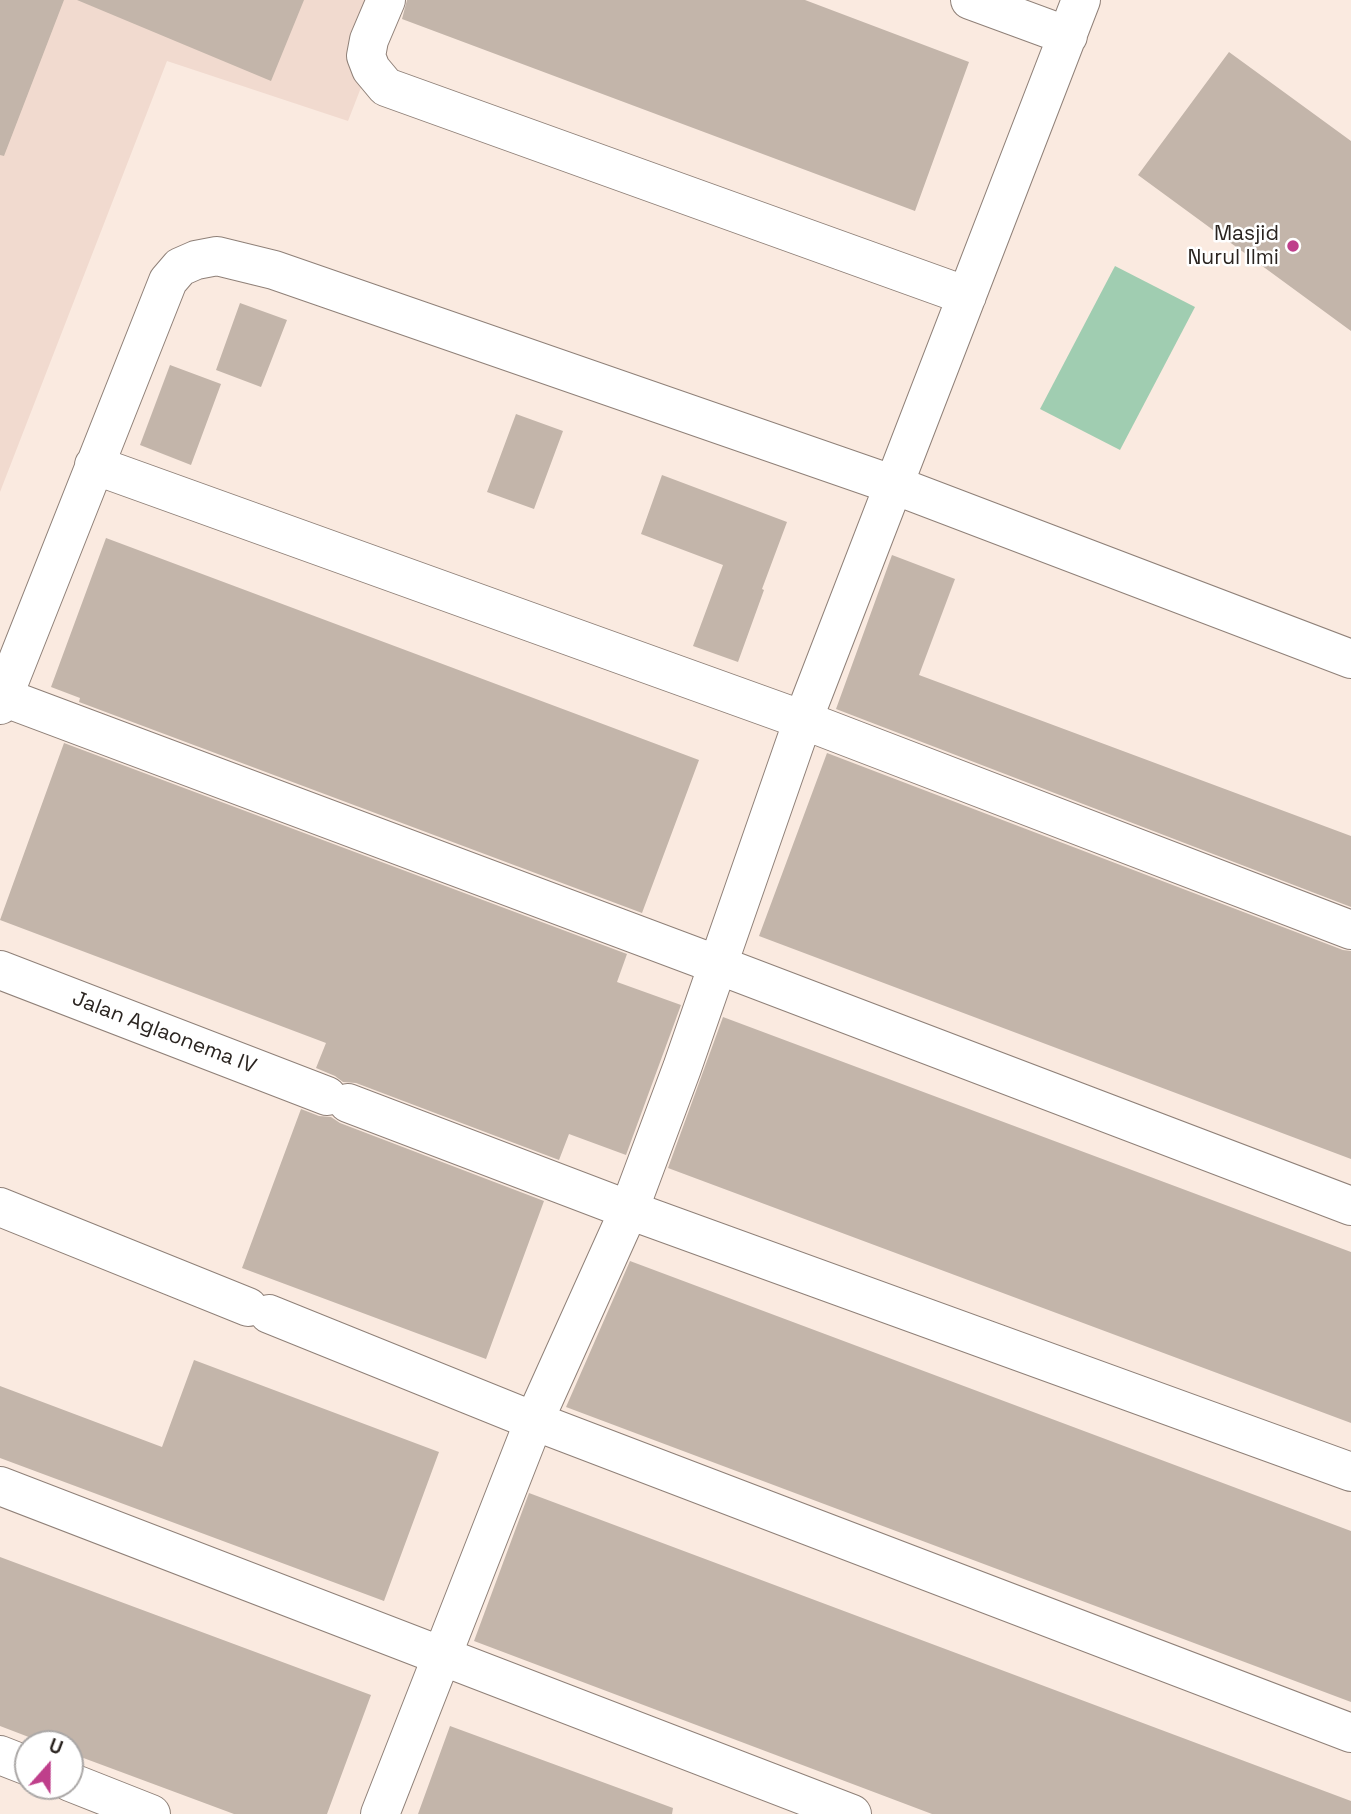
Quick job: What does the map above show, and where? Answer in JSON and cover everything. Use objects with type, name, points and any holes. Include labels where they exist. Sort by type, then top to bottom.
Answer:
[{"type":"street","points":[[386,0],[369,40],[366,56],[371,69],[386,87],[967,296]]},
{"type":"street","points":[[970,0],[1068,36]]},
{"type":"street","points":[[380,1814],[534,1421],[629,1210],[682,1068],[803,720],[1082,0]]},
{"type":"street","points":[[1351,659],[894,485],[274,270],[217,256],[196,260],[180,267],[168,281],[1,701],[718,965],[1351,1206]]},
{"type":"street","points":[[94,465],[803,720],[1351,930]]},
{"type":"street","name":"Jalan Aglaonema IV","points":[[0,970],[629,1210],[1351,1472]]},
{"type":"street","points":[[0,1207],[534,1421],[1351,1734]]},
{"type":"street","points":[[0,1486],[852,1814]]},
{"type":"street","points":[[84,1788],[151,1814]]},
{"type":"shaded area","points":[[0,0],[395,0],[348,121],[167,61],[0,492]]},
{"type":"green space","points":[[1115,266],[1195,307],[1120,450],[1040,409]]},
{"type":"building","points":[[0,0],[64,0],[4,156],[0,155]]},
{"type":"building","points":[[77,0],[304,0],[271,81]]},
{"type":"building","points":[[407,0],[805,0],[969,62],[915,211],[402,19]]},
{"type":"building","name":"Masjid Nurul Ilmi","points":[[1229,52],[1351,141],[1351,331],[1138,175]]},
{"type":"building","points":[[240,303],[287,320],[261,387],[216,370]]},
{"type":"building","points":[[170,365],[221,384],[191,465],[140,445]]},
{"type":"building","points":[[516,414],[563,431],[534,509],[487,492]]},
{"type":"building","points":[[662,475],[787,522],[738,662],[693,646],[723,565],[641,534]]},
{"type":"building","points":[[106,538],[699,760],[642,913],[79,702],[80,698],[51,687]]},
{"type":"building","points":[[892,555],[955,579],[919,675],[1351,836],[1351,907],[836,709]]},
{"type":"building","points":[[64,743],[627,954],[617,982],[681,1005],[626,1155],[569,1134],[559,1160],[356,1083],[343,1082],[316,1068],[326,1043],[0,920]]},
{"type":"building","points":[[827,753],[1351,951],[1351,1159],[759,936]]},
{"type":"building","points":[[723,1017],[1351,1252],[1351,1423],[668,1168]]},
{"type":"building","points":[[301,1109],[319,1116],[331,1117],[340,1123],[544,1201],[486,1359],[242,1268]]},
{"type":"building","points":[[630,1261],[1351,1531],[1351,1702],[566,1407]]},
{"type":"building","points":[[194,1360],[439,1452],[384,1601],[0,1458],[0,1386],[162,1447]]},
{"type":"building","points":[[529,1493],[1351,1801],[1351,1814],[932,1814],[474,1641]]},
{"type":"building","points":[[0,1557],[371,1695],[327,1814],[234,1814],[84,1758],[84,1730],[14,1731],[0,1726]]},
{"type":"building","points":[[450,1726],[673,1808],[672,1814],[418,1814]]},
{"type":"place","name":"Masjid Nurul Ilmi","points":[[1293,246]]}]
